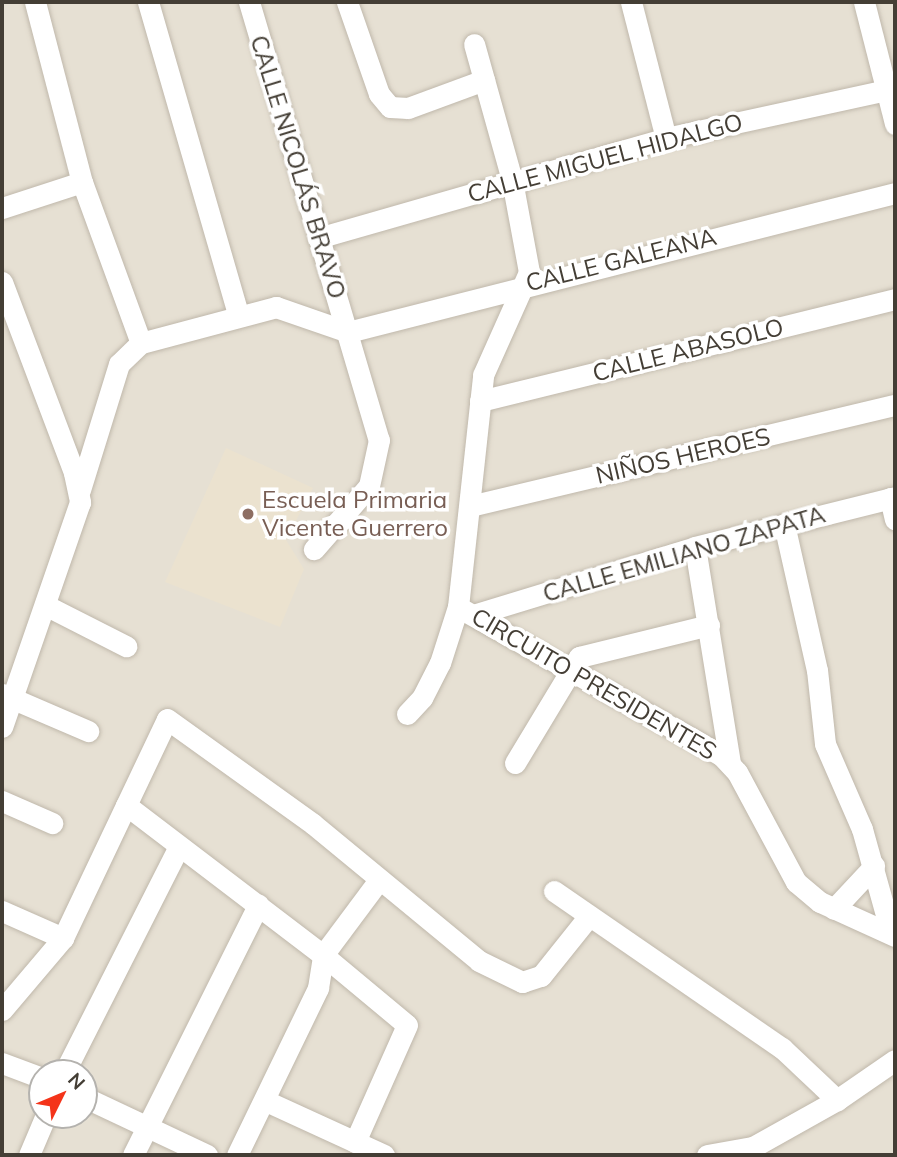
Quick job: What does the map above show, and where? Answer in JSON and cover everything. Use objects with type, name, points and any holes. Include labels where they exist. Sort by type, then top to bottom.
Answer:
[{"type":"street","points":[[36,2],[82,182],[141,343]]},
{"type":"street","points":[[148,2],[238,314]]},
{"type":"street","name":"CALLE NICOLÁS BRAVO","points":[[249,2],[318,238],[374,416],[377,464],[358,503],[314,549]]},
{"type":"street","points":[[347,2],[379,94],[390,107],[408,108],[484,80]]},
{"type":"street","points":[[631,2],[666,138]]},
{"type":"street","points":[[864,2],[891,89],[895,124]]},
{"type":"street","points":[[407,714],[422,698],[466,611],[470,506],[480,401],[487,359],[524,284],[529,260],[512,180],[474,44]]},
{"type":"street","name":"CALLE MIGUEL HIDALGO","points":[[318,238],[512,180],[666,138],[891,89]]},
{"type":"street","points":[[2,208],[82,182]]},
{"type":"street","name":"CALLE GALEANA","points":[[348,332],[524,284],[895,193]]},
{"type":"street","points":[[2,282],[80,490]]},
{"type":"street","name":"CALLE ABASOLO","points":[[480,401],[895,299]]},
{"type":"street","points":[[2,727],[7,696],[47,606],[77,515],[80,490],[119,364],[141,343],[238,314],[276,307],[348,332]]},
{"type":"street","name":"NIÑOS HEROES","points":[[470,506],[895,405]]},
{"type":"street","points":[[893,498],[895,519]]},
{"type":"street","name":"CALLE EMILIANO ZAPATA","points":[[466,611],[695,547],[893,498]]},
{"type":"street","points":[[784,524],[817,670],[825,744],[874,866],[893,935]]},
{"type":"street","points":[[695,547],[730,763]]},
{"type":"street","points":[[47,606],[126,646]]},
{"type":"street","name":"CIRCUITO PRESIDENTES","points":[[466,611],[569,667],[730,763],[796,883],[834,909],[893,935]]},
{"type":"street","points":[[515,763],[569,667],[588,652],[709,625]]},
{"type":"street","points":[[7,696],[88,731]]},
{"type":"street","points":[[2,1010],[63,938],[167,719],[313,824],[479,961],[522,982],[541,976],[589,916]]},
{"type":"street","points":[[2,801],[52,823]]},
{"type":"street","points":[[126,805],[323,955],[407,1026],[355,1142]]},
{"type":"street","points":[[71,1059],[179,846]]},
{"type":"street","points":[[834,909],[874,866]]},
{"type":"street","points":[[237,1155],[266,1101],[318,988],[323,955],[379,880]]},
{"type":"street","points":[[554,891],[782,1048],[837,1100]]},
{"type":"street","points":[[133,1155],[145,1125],[258,905]]},
{"type":"street","points":[[2,911],[63,938]]},
{"type":"street","points":[[708,1155],[760,1151],[895,1060]]},
{"type":"street","points":[[5,1071],[28,1075]]},
{"type":"street","points":[[266,1101],[384,1155]]},
{"type":"street","points":[[98,1103],[208,1155]]},
{"type":"street","points":[[29,1155],[40,1129]]},
{"type":"shaded area","points":[[2,2],[895,2],[895,1155],[2,1155]]},
{"type":"shaded area","name":"Escuela Primaria Vicente Guerrero","points":[[226,448],[313,488],[286,540],[304,569],[280,627],[165,582]]},
{"type":"place","name":"Escuela Primaria Vicente Guerrero","points":[[248,514]]}]
